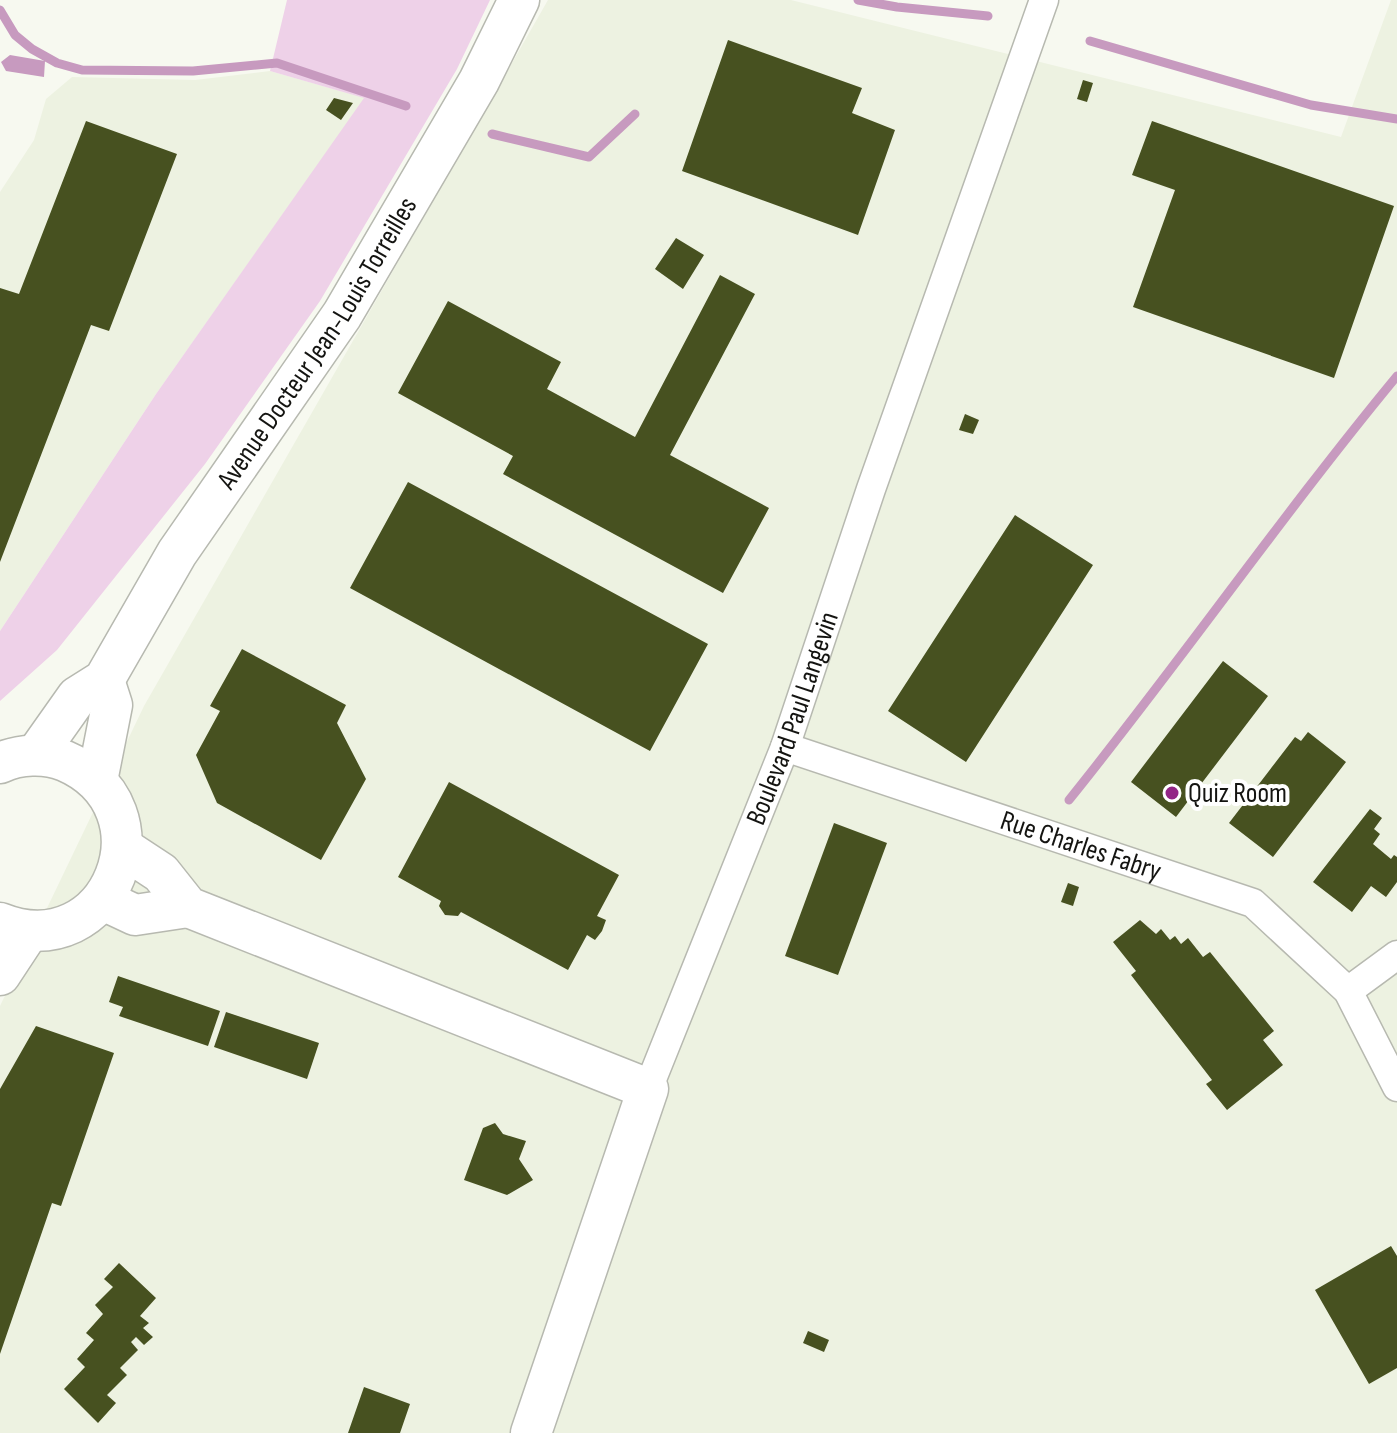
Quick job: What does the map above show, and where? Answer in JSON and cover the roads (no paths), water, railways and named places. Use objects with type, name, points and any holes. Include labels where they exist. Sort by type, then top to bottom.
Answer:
[{"type":"main road","name":"Avenue Docteur Jean-Louis Torreilles","points":[[18,759],[77,697],[104,680],[177,553],[342,315],[479,81],[519,0]]},
{"type":"main road","points":[[97,781],[112,705],[104,680]]},
{"type":"main road","points":[[0,975],[14,927],[50,930],[88,914],[103,900],[117,876],[123,848],[121,823],[112,800],[97,781],[79,767],[58,758],[18,759]]},
{"type":"main road","points":[[123,848],[161,873],[188,907],[648,1089]]},
{"type":"main road","points":[[103,900],[135,915],[188,907]]},
{"type":"main road","name":"Boulevard Paul Langevin","points":[[531,1433],[648,1089]]},
{"type":"street","name":"Boulevard Paul Langevin","points":[[648,1089],[785,747],[871,489],[1044,0]]},
{"type":"street","name":"Rue Charles Fabry","points":[[785,747],[1253,903],[1348,991]]},
{"type":"street","points":[[1397,955],[1348,991],[1397,1087]]},
{"type":"waterway","points":[[858,0],[988,16]]},
{"type":"waterway","points":[[0,10],[15,35],[32,49],[57,63],[82,70],[193,71],[277,63],[406,106]]},
{"type":"waterway","points":[[1090,41],[1311,105],[1397,119]]},
{"type":"waterway","points":[[492,134],[589,157],[635,114]]},
{"type":"waterway","points":[[1069,800],[1397,376]]},
{"type":"place","name":"Quiz Room","points":[[1172,793]]}]
